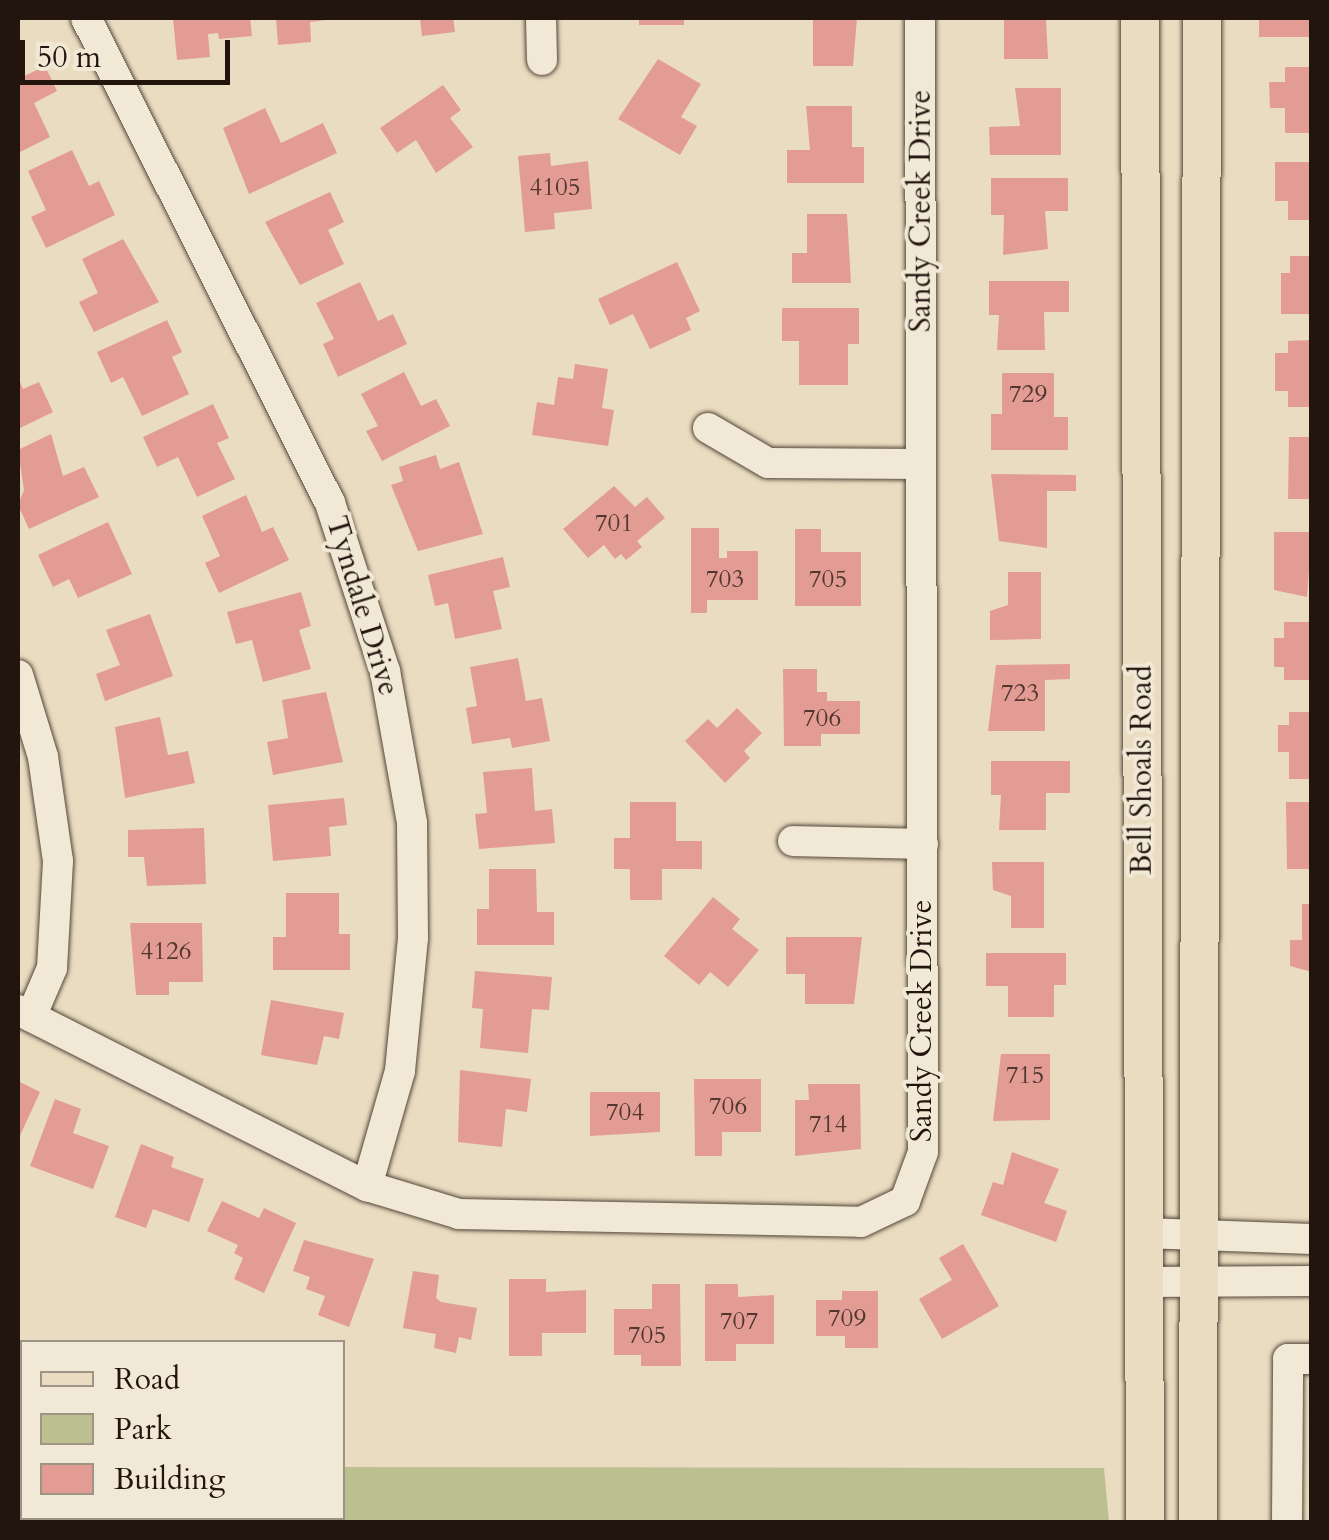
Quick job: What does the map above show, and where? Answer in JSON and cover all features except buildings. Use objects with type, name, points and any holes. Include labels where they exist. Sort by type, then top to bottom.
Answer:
[{"type":"main road","name":"Bell Shoals Road","points":[[1140,18],[1146,1522]]},
{"type":"main road","name":"Bell Shoals Road","points":[[1198,1522],[1202,18]]},
{"type":"street","name":"Tyndale Drive","points":[[86,18],[330,503],[386,670],[412,823],[413,938],[400,1071],[367,1186]]},
{"type":"street","points":[[541,18],[542,60]]},
{"type":"street","name":"Sandy Creek Drive","points":[[24,1014],[367,1186],[428,1207],[490,1217],[861,1222],[885,1216],[906,1201],[919,1178],[923,1152],[920,18]]},
{"type":"street","points":[[708,428],[768,463],[921,464]]},
{"type":"street","points":[[18,675],[43,757],[58,861],[52,968],[24,1014]]},
{"type":"street","points":[[793,841],[923,844]]},
{"type":"street","points":[[1143,1234],[1312,1239]]},
{"type":"street","points":[[1144,1282],[1312,1281]]},
{"type":"street","points":[[1287,1522],[1288,1359],[1312,1359]]},
{"type":"green space","points":[[345,1467],[1104,1468],[1109,1522],[252,1522],[345,1520]]}]
